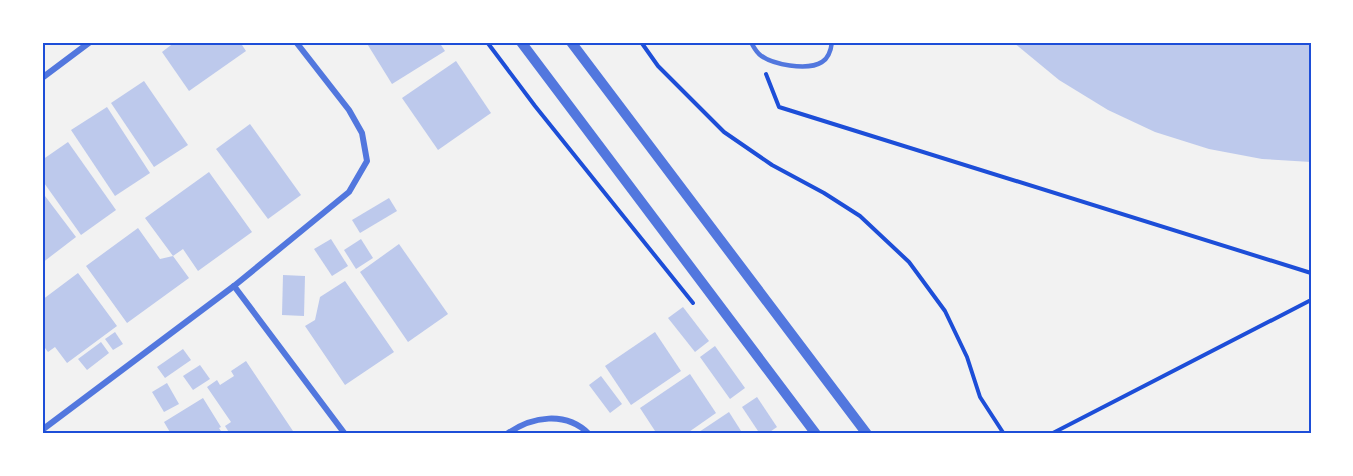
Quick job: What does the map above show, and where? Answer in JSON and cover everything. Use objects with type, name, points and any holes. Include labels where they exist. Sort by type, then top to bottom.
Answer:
[{"type":"street","points":[[42,78],[90,42]]},
{"type":"street","points":[[42,430],[234,286],[349,192],[367,161],[362,133],[296,42]]},
{"type":"street","points":[[521,42],[816,434]]},
{"type":"street","points":[[571,42],[867,434]]},
{"type":"street","points":[[234,286],[345,434]]},
{"type":"street","points":[[507,434],[537,420],[560,417],[582,427],[589,434]]},
{"type":"lane","points":[[751,42],[758,54],[793,66],[812,66],[824,62],[831,52],[832,42]]},
{"type":"path","points":[[487,42],[535,106],[700,312]]},
{"type":"path","points":[[641,42],[658,66],[724,132],[772,165],[824,193],[860,216],[909,262],[945,311],[967,357],[980,397],[1004,434]]},
{"type":"path","points":[[758,54],[780,107],[1311,273]]},
{"type":"path","points":[[1052,434],[1311,300]]},
{"type":"building","points":[[175,42],[240,42],[246,51],[189,91],[162,52]]},
{"type":"building","points":[[366,42],[439,42],[445,51],[392,84]]},
{"type":"building","points":[[1013,42],[1311,42],[1311,162],[1262,159],[1209,149],[1155,132],[1108,110],[1059,80]]},
{"type":"building","points":[[456,61],[491,113],[438,150],[402,98]]},
{"type":"building","points":[[144,81],[188,145],[154,167],[111,103]]},
{"type":"building","points":[[107,107],[150,173],[115,196],[71,130]]},
{"type":"building","points":[[250,124],[301,195],[268,219],[216,149]]},
{"type":"building","points":[[68,142],[116,210],[81,235],[42,180],[42,160]]},
{"type":"building","points":[[209,172],[252,232],[198,271],[183,249],[173,256],[145,218]]},
{"type":"building","points":[[42,192],[76,237],[42,263]]},
{"type":"building","points":[[389,198],[397,211],[360,233],[352,220]]},
{"type":"building","points":[[138,228],[160,259],[173,256],[189,278],[127,323],[86,266]]},
{"type":"building","points":[[331,239],[348,266],[332,276],[314,249]]},
{"type":"building","points":[[361,239],[373,258],[356,269],[344,250]]},
{"type":"building","points":[[399,244],[448,314],[408,342],[360,272]]},
{"type":"building","points":[[78,273],[117,326],[67,363],[55,347],[48,352],[42,344],[42,300]]},
{"type":"building","points":[[283,275],[305,276],[304,316],[282,315]]},
{"type":"building","points":[[345,281],[394,352],[345,385],[305,326],[315,320],[320,297]]},
{"type":"building","points":[[683,307],[709,341],[695,352],[668,318]]},
{"type":"building","points":[[115,332],[123,344],[113,350],[105,339]]},
{"type":"building","points":[[655,332],[681,371],[631,405],[605,366]]},
{"type":"building","points":[[101,342],[109,353],[87,370],[78,359]]},
{"type":"building","points":[[715,346],[745,388],[730,399],[700,357]]},
{"type":"building","points":[[183,349],[191,360],[165,378],[157,367]]},
{"type":"building","points":[[246,361],[295,434],[230,434],[225,426],[231,422],[207,387],[217,380],[220,385],[234,376],[231,371]]},
{"type":"building","points":[[200,365],[210,379],[193,390],[183,376]]},
{"type":"building","points":[[690,374],[716,413],[686,434],[657,434],[640,408]]},
{"type":"building","points":[[601,376],[622,404],[610,413],[589,385]]},
{"type":"building","points":[[167,383],[179,404],[164,412],[152,392]]},
{"type":"building","points":[[757,397],[777,427],[767,434],[760,434],[742,407]]},
{"type":"building","points":[[203,398],[223,434],[171,434],[164,422]]},
{"type":"building","points":[[729,412],[743,434],[696,434]]}]
